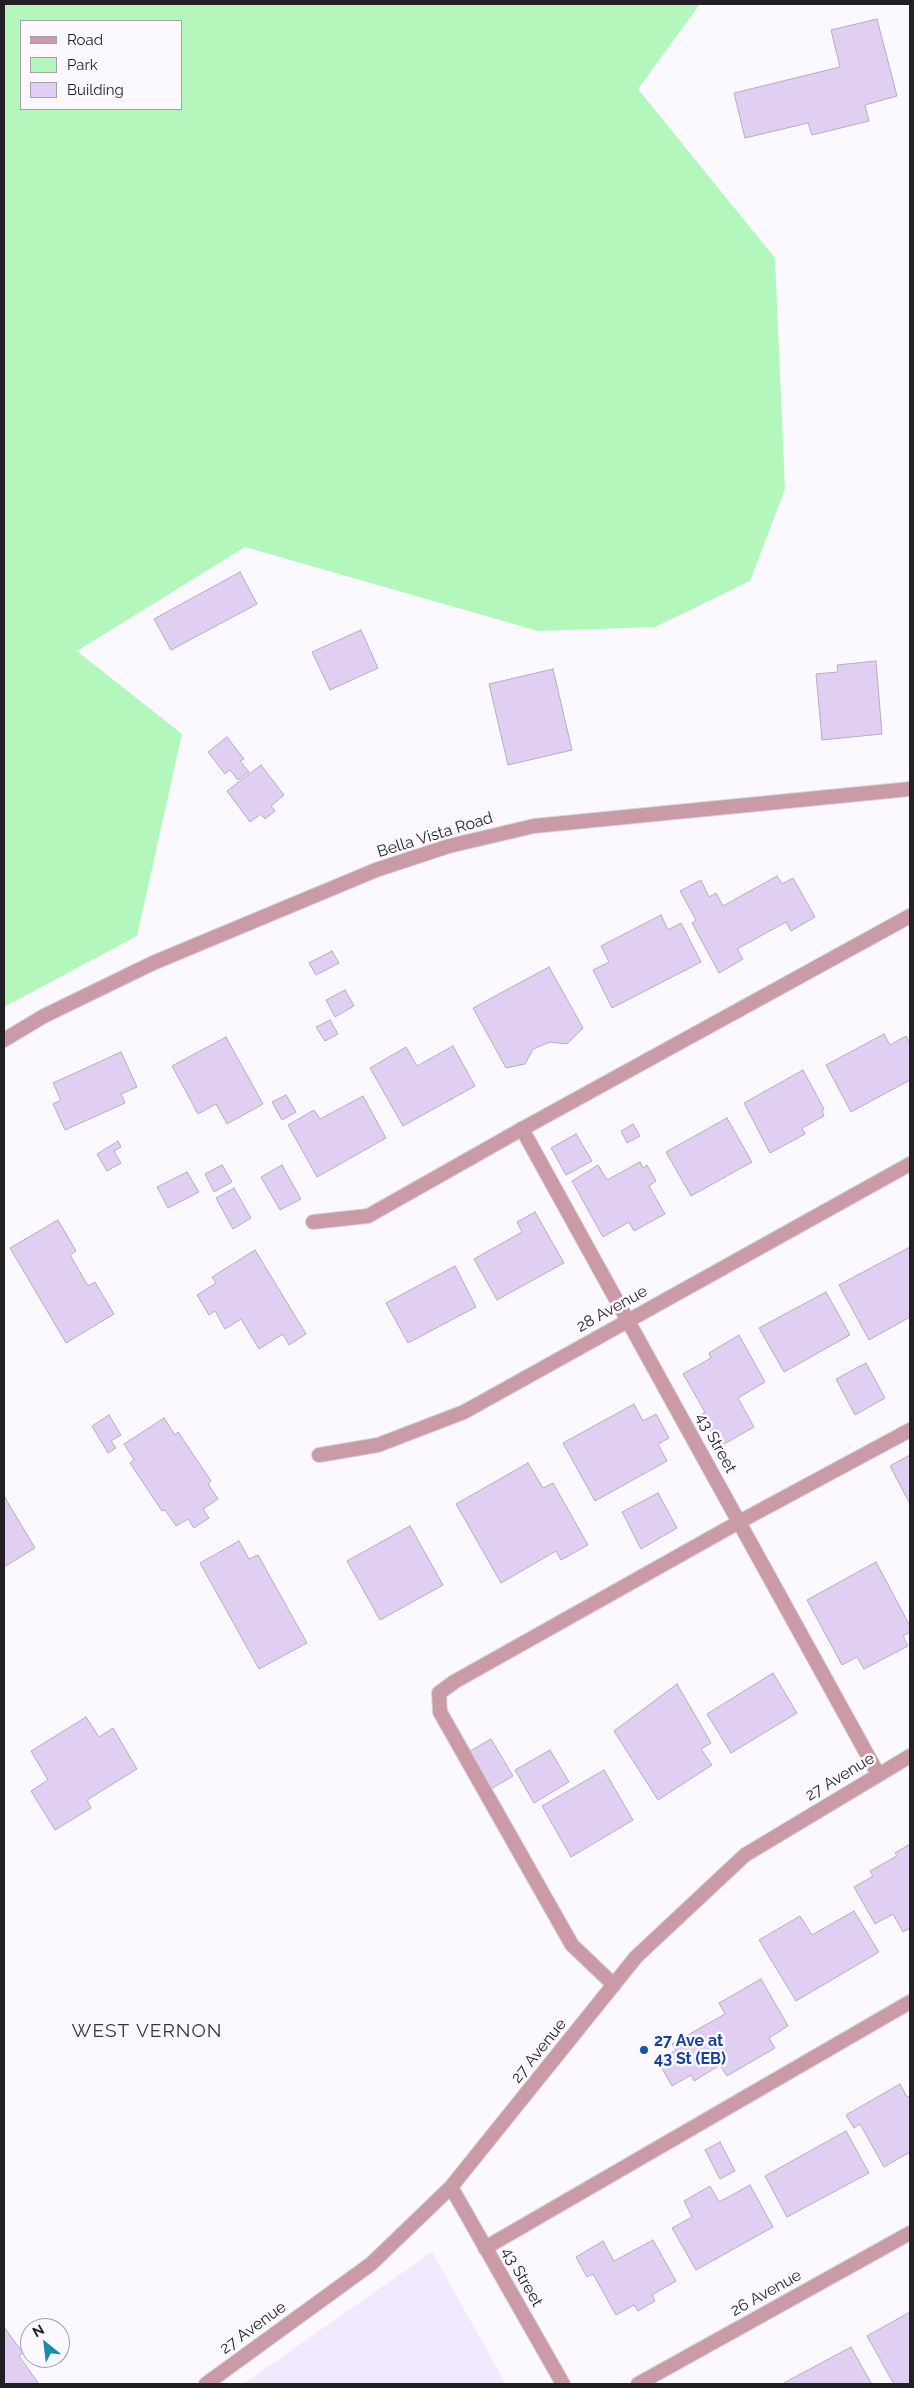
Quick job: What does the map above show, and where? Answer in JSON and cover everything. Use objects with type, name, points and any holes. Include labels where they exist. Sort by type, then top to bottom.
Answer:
[{"type":"street","name":"Bella Vista Road","points":[[4,1040],[44,1016],[153,964],[376,870],[449,846],[534,826],[910,789]]},
{"type":"street","points":[[313,1222],[368,1216],[522,1129],[910,916]]},
{"type":"street","name":"43 Street","points":[[522,1129],[878,1774]]},
{"type":"street","name":"28 Avenue","points":[[320,1455],[378,1445],[464,1412],[910,1164]]},
{"type":"street","points":[[614,1985],[572,1945],[440,1712],[439,1693],[454,1682],[739,1522],[910,1430]]},
{"type":"street","name":"27 Avenue","points":[[206,2384],[371,2264],[450,2187],[636,1957],[745,1855],[910,1756]]},
{"type":"street","points":[[485,2248],[910,2002]]},
{"type":"street","name":"43 Street","points":[[450,2187],[563,2384]]},
{"type":"street","name":"26 Avenue","points":[[638,2384],[910,2232]]},
{"type":"shaded area","points":[[432,2252],[506,2384],[243,2384]]},
{"type":"green space","points":[[4,4],[700,4],[638,89],[775,258],[785,489],[750,581],[655,627],[538,631],[245,547],[77,651],[182,734],[137,936],[4,1007]]},
{"type":"building","points":[[877,19],[897,96],[865,105],[869,121],[812,135],[808,123],[745,138],[734,93],[840,67],[831,30]]},
{"type":"building","points":[[240,572],[257,604],[171,650],[154,619]]},
{"type":"building","points":[[361,630],[378,668],[330,690],[312,652]]},
{"type":"building","points":[[876,661],[882,734],[822,740],[816,674],[838,672],[837,665]]},
{"type":"building","points":[[553,669],[572,750],[508,765],[489,684]]},
{"type":"building","points":[[227,737],[244,759],[240,761],[249,772],[238,780],[230,770],[225,774],[208,752]]},
{"type":"building","points":[[261,765],[284,795],[271,806],[275,811],[265,819],[261,814],[250,822],[227,791]]},
{"type":"building","points":[[777,876],[782,884],[793,878],[815,917],[791,931],[786,922],[737,949],[743,959],[719,973],[692,923],[696,920],[680,891],[701,880],[709,897],[716,893],[723,906]]},
{"type":"building","points":[[661,915],[668,930],[681,923],[701,962],[612,1008],[593,970],[609,962],[601,946]]},
{"type":"building","points":[[332,951],[339,963],[316,975],[309,963]]},
{"type":"building","points":[[549,967],[583,1028],[567,1044],[550,1042],[533,1049],[525,1064],[506,1068],[473,1008]]},
{"type":"building","points":[[345,990],[354,1006],[335,1017],[326,1000]]},
{"type":"building","points":[[330,1020],[338,1034],[325,1041],[316,1027]]},
{"type":"building","points":[[884,1034],[890,1045],[906,1036],[910,1043],[910,1080],[851,1112],[826,1065]]},
{"type":"building","points":[[226,1037],[263,1104],[227,1124],[216,1104],[198,1114],[172,1066]]},
{"type":"building","points":[[453,1046],[475,1086],[403,1126],[370,1068],[406,1047],[417,1066]]},
{"type":"building","points":[[121,1052],[137,1087],[121,1094],[125,1103],[65,1130],[53,1104],[61,1100],[53,1083]]},
{"type":"building","points":[[803,1070],[824,1109],[822,1111],[824,1116],[802,1128],[805,1134],[770,1153],[744,1103]]},
{"type":"building","points":[[286,1095],[296,1112],[282,1120],[272,1102]]},
{"type":"building","points":[[363,1096],[386,1138],[317,1177],[288,1125],[314,1110],[320,1119]]},
{"type":"building","points":[[727,1118],[752,1162],[691,1196],[666,1152]]},
{"type":"building","points":[[633,1124],[640,1136],[627,1143],[621,1131]]},
{"type":"building","points":[[576,1134],[592,1161],[566,1175],[551,1148]]},
{"type":"building","points":[[118,1141],[121,1147],[114,1151],[121,1163],[107,1171],[97,1154]]},
{"type":"building","points":[[640,1162],[643,1168],[647,1165],[656,1181],[649,1186],[665,1214],[634,1231],[629,1222],[603,1237],[572,1181],[598,1165],[607,1180]]},
{"type":"building","points":[[222,1165],[232,1182],[214,1192],[205,1174]]},
{"type":"building","points":[[282,1165],[301,1199],[280,1210],[261,1177]]},
{"type":"building","points":[[187,1172],[199,1192],[168,1208],[157,1187]]},
{"type":"building","points":[[234,1188],[251,1218],[233,1229],[216,1198]]},
{"type":"building","points":[[535,1212],[564,1263],[497,1300],[474,1259],[522,1232],[517,1222]]},
{"type":"building","points":[[58,1220],[76,1251],[70,1255],[88,1286],[95,1282],[114,1314],[66,1343],[10,1248]]},
{"type":"building","points":[[910,1247],[910,1317],[869,1340],[839,1285]]},
{"type":"building","points":[[255,1250],[306,1334],[289,1345],[283,1334],[259,1349],[241,1319],[225,1329],[215,1311],[209,1315],[197,1295],[216,1283],[212,1277]]},
{"type":"building","points":[[455,1266],[476,1307],[408,1343],[386,1303]]},
{"type":"building","points":[[826,1292],[850,1335],[784,1372],[759,1328]]},
{"type":"building","points":[[739,1335],[765,1382],[738,1398],[754,1427],[719,1447],[701,1415],[705,1412],[683,1374],[711,1358],[709,1353]]},
{"type":"building","points":[[866,1363],[885,1398],[855,1415],[836,1379]]},
{"type":"building","points":[[634,1404],[643,1421],[656,1414],[669,1438],[658,1444],[667,1461],[595,1501],[563,1443]]},
{"type":"building","points":[[109,1415],[121,1435],[111,1441],[116,1448],[108,1453],[92,1426]]},
{"type":"building","points":[[164,1418],[175,1435],[178,1432],[211,1481],[208,1484],[218,1499],[203,1509],[209,1518],[194,1528],[188,1519],[176,1526],[165,1510],[162,1511],[130,1463],[134,1460],[124,1444]]},
{"type":"building","points":[[910,1455],[910,1504],[890,1466]]},
{"type":"building","points":[[528,1463],[543,1488],[553,1483],[588,1545],[561,1560],[556,1551],[501,1583],[456,1504]]},
{"type":"building","points":[[658,1493],[677,1528],[641,1549],[622,1512]]},
{"type":"building","points":[[4,1496],[35,1548],[4,1567]]},
{"type":"building","points":[[410,1526],[443,1585],[380,1620],[347,1561]]},
{"type":"building","points":[[239,1541],[249,1559],[258,1555],[307,1643],[259,1669],[200,1563]]},
{"type":"building","points":[[876,1562],[910,1626],[910,1632],[903,1636],[908,1646],[864,1669],[857,1657],[842,1665],[807,1600]]},
{"type":"building","points":[[773,1673],[797,1713],[731,1753],[707,1714]]},
{"type":"building","points":[[677,1684],[711,1743],[701,1749],[712,1765],[658,1800],[614,1731]]},
{"type":"building","points":[[86,1717],[99,1737],[113,1728],[137,1769],[87,1800],[91,1808],[55,1830],[31,1791],[48,1780],[31,1751]]},
{"type":"building","points":[[491,1739],[513,1776],[491,1789],[470,1751]]},
{"type":"building","points":[[550,1750],[569,1782],[534,1803],[515,1770]]},
{"type":"building","points":[[604,1770],[633,1820],[571,1857],[542,1806]]},
{"type":"building","points":[[910,1844],[910,1928],[903,1932],[893,1914],[875,1924],[854,1887],[873,1876],[870,1871],[897,1856],[895,1853]]},
{"type":"building","points":[[854,1911],[879,1952],[796,2001],[759,1940],[800,1916],[812,1935]]},
{"type":"building","points":[[761,1979],[788,2026],[769,2038],[775,2048],[727,2076],[720,2065],[694,2081],[691,2075],[672,2086],[658,2061],[676,2050],[672,2044],[725,2014],[719,2003]]},
{"type":"building","points":[[900,2084],[907,2097],[910,2096],[910,2152],[884,2167],[860,2124],[854,2128],[846,2115]]},
{"type":"building","points":[[846,2131],[869,2173],[787,2217],[765,2176]]},
{"type":"building","points":[[720,2142],[735,2171],[720,2179],[705,2150]]},
{"type":"building","points":[[750,2185],[773,2227],[696,2270],[672,2228],[692,2217],[684,2201],[710,2186],[719,2202]]},
{"type":"building","points":[[653,2240],[676,2281],[652,2295],[655,2301],[638,2311],[634,2305],[616,2315],[593,2274],[587,2277],[576,2257],[603,2241],[614,2261]]},
{"type":"building","points":[[910,2312],[910,2384],[894,2384],[867,2336]]},
{"type":"building","points":[[4,2327],[20,2349],[20,2368],[28,2368],[39,2384],[4,2384]]},
{"type":"building","points":[[851,2347],[871,2383],[782,2384]]},
{"type":"place","name":"27 Ave at 43 St (EB)","points":[[644,2050]]},
{"type":"district","name":"WEST VERNON","points":[[147,2031]]}]
